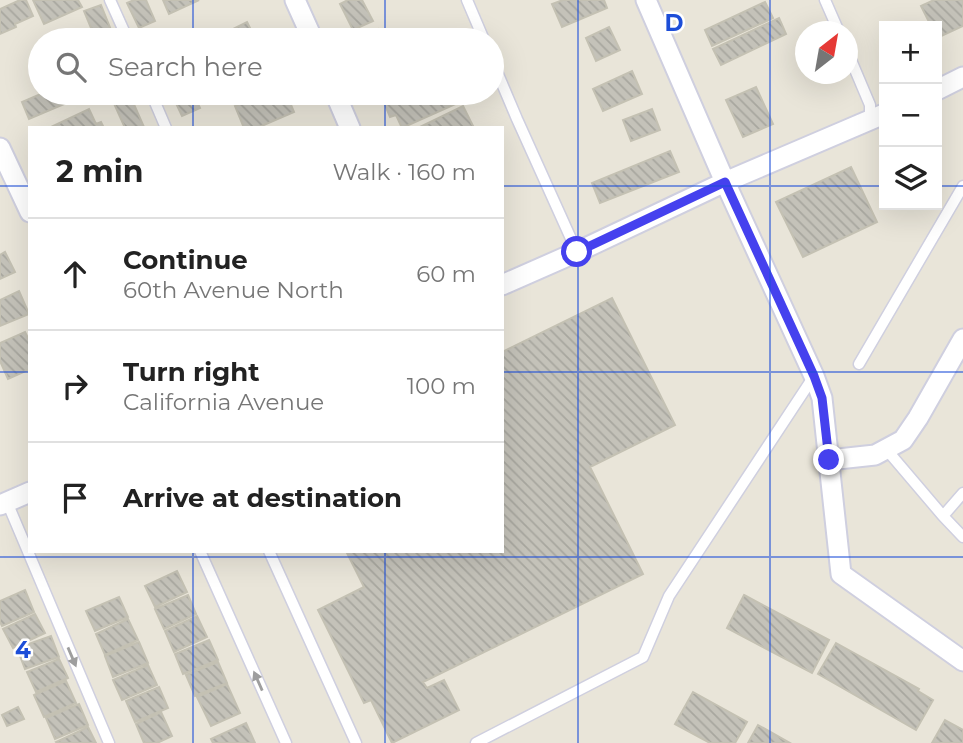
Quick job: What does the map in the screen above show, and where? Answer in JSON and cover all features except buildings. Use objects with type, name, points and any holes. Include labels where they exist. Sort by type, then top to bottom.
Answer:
[{"type":"street","points":[[295,0],[308,28]]},
{"type":"street","points":[[646,0],[822,398],[841,574],[963,661]]},
{"type":"street","points":[[942,88],[963,77]]},
{"type":"street","points":[[340,105],[349,126]]},
{"type":"street","points":[[504,284],[725,182],[877,117]]},
{"type":"street","points":[[0,148],[28,208]]},
{"type":"street","points":[[829,460],[875,455],[903,440],[963,339]]},
{"type":"street","points":[[3,504],[28,493]]},
{"type":"lane","points":[[110,0],[123,28]]},
{"type":"lane","points":[[467,0],[479,28]]},
{"type":"lane","points":[[825,0],[834,21]]},
{"type":"lane","points":[[858,76],[877,117]]},
{"type":"lane","points":[[504,88],[577,252]]},
{"type":"lane","points":[[156,105],[165,126]]},
{"type":"lane","points":[[859,364],[963,187]]},
{"type":"lane","points":[[476,743],[643,657],[669,596],[814,376]]},
{"type":"lane","points":[[886,449],[963,537]]},
{"type":"lane","points":[[943,516],[963,493]]},
{"type":"lane","points":[[3,504],[109,743]]},
{"type":"lane","points":[[201,553],[286,743]]},
{"type":"lane","points":[[270,553],[356,743]]},
{"type":"route","points":[[577,252],[725,182],[814,376],[822,398],[829,460]]}]
